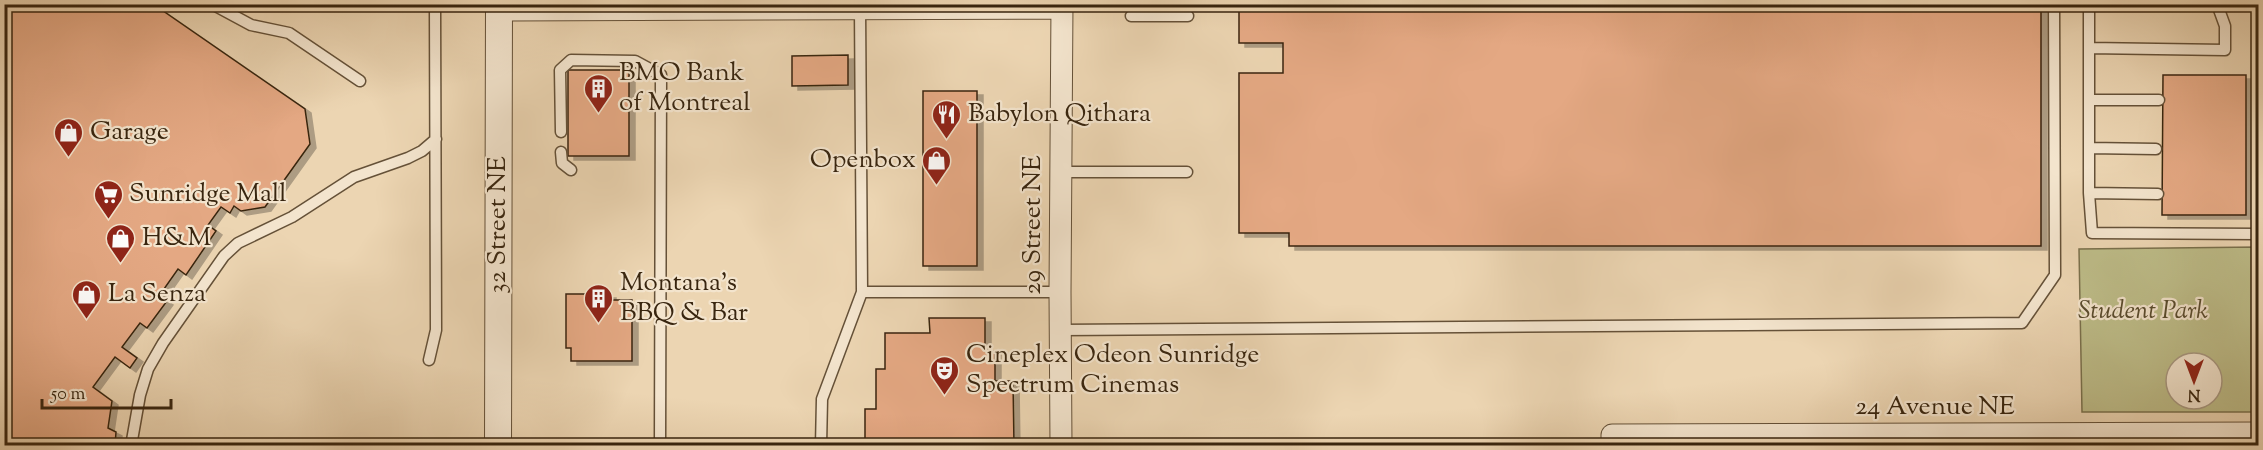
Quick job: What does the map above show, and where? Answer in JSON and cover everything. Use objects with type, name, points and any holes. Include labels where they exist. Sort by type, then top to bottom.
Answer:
[{"type":"street","name":"29 Street NE","points":[[1061,446],[1062,6]]},
{"type":"street","points":[[499,7],[1062,6]]},
{"type":"street","name":"32 Street NE","points":[[498,446],[499,7]]},
{"type":"street","name":"24 Avenue NE","points":[[1612,440],[2215,439],[2259,433]]},
{"type":"lane","points":[[212,4],[251,25],[289,33],[360,81]]},
{"type":"lane","points":[[230,15],[237,4]]},
{"type":"lane","points":[[429,360],[436,330],[435,4]]},
{"type":"lane","points":[[1060,330],[2022,323],[2055,275],[2054,4]]},
{"type":"lane","points":[[2089,4],[2089,193],[2092,233],[2259,234]]},
{"type":"lane","points":[[2089,48],[2225,50],[2225,26],[2217,4]]},
{"type":"lane","points":[[821,446],[822,399],[862,292],[860,8]]},
{"type":"lane","points":[[1131,16],[1188,16]]},
{"type":"lane","points":[[561,132],[560,70],[571,60],[635,60],[661,75],[660,446]]},
{"type":"lane","points":[[2089,100],[2159,100]]},
{"type":"lane","points":[[130,446],[148,369],[163,343],[225,256],[238,243],[292,217],[354,177],[408,158],[422,151],[436,139]]},
{"type":"lane","points":[[2089,148],[2156,149]]},
{"type":"lane","points":[[561,152],[562,163],[571,170]]},
{"type":"lane","points":[[1060,172],[1187,172]]},
{"type":"lane","points":[[2089,193],[2158,194]]},
{"type":"lane","points":[[862,292],[1060,292]]},
{"type":"green space","name":"Student Park","points":[[2258,247],[2258,412],[2082,412],[2079,249]]},
{"type":"building","name":"Sunridge Mall","points":[[4,4],[153,4],[305,109],[310,144],[265,207],[241,211],[234,206],[230,213],[221,207],[208,225],[216,231],[186,275],[178,269],[159,296],[167,301],[147,328],[140,323],[122,347],[137,358],[130,368],[115,357],[93,387],[112,401],[108,428],[116,432],[115,446],[4,446]]},
{"type":"building","points":[[1239,4],[2041,4],[2041,246],[1289,246],[1289,233],[1239,233],[1239,73],[1283,73],[1283,43],[1239,43]]},
{"type":"building","points":[[848,55],[848,85],[792,86],[792,56]]},
{"type":"building","name":"BMO Bank of Montreal","points":[[568,70],[629,70],[629,156],[568,156]]},
{"type":"building","name":"BMO Bank of Montreal","points":[[568,70],[629,70],[629,156],[568,156]]},
{"type":"building","points":[[2163,75],[2246,75],[2246,215],[2162,215]]},
{"type":"building","points":[[923,91],[977,91],[977,266],[923,266]]},
{"type":"building","name":"Montana's BBQ & Bar","points":[[566,294],[610,294],[610,300],[632,300],[632,361],[571,361],[571,348],[566,348]]},
{"type":"building","name":"Montana's BBQ & Bar","points":[[566,294],[610,294],[610,300],[632,300],[632,361],[571,361],[571,348],[566,348]]},
{"type":"building","name":"Cineplex Odeon Sunridge Spectrum Cinemas","points":[[929,318],[985,318],[985,351],[995,351],[995,381],[1013,381],[1014,446],[865,446],[865,409],[876,409],[876,369],[885,369],[885,333],[930,333]]},
{"type":"building","points":[[1138,442],[1323,443],[1323,446],[1138,446]]},
{"type":"place","name":"BMO Bank of Montreal","points":[[598,114]]},
{"type":"place","name":"Babylon Qithara","points":[[947,140]]},
{"type":"place","name":"Garage","points":[[69,158]]},
{"type":"place","name":"Openbox","points":[[937,186]]},
{"type":"place","name":"Sunridge Mall","points":[[108,220]]},
{"type":"place","name":"H&M","points":[[121,264]]},
{"type":"place","name":"La Senza","points":[[87,320]]},
{"type":"place","name":"Montana's BBQ & Bar","points":[[599,324]]},
{"type":"place","name":"Cineplex Odeon Sunridge Spectrum Cinemas","points":[[945,396]]}]
